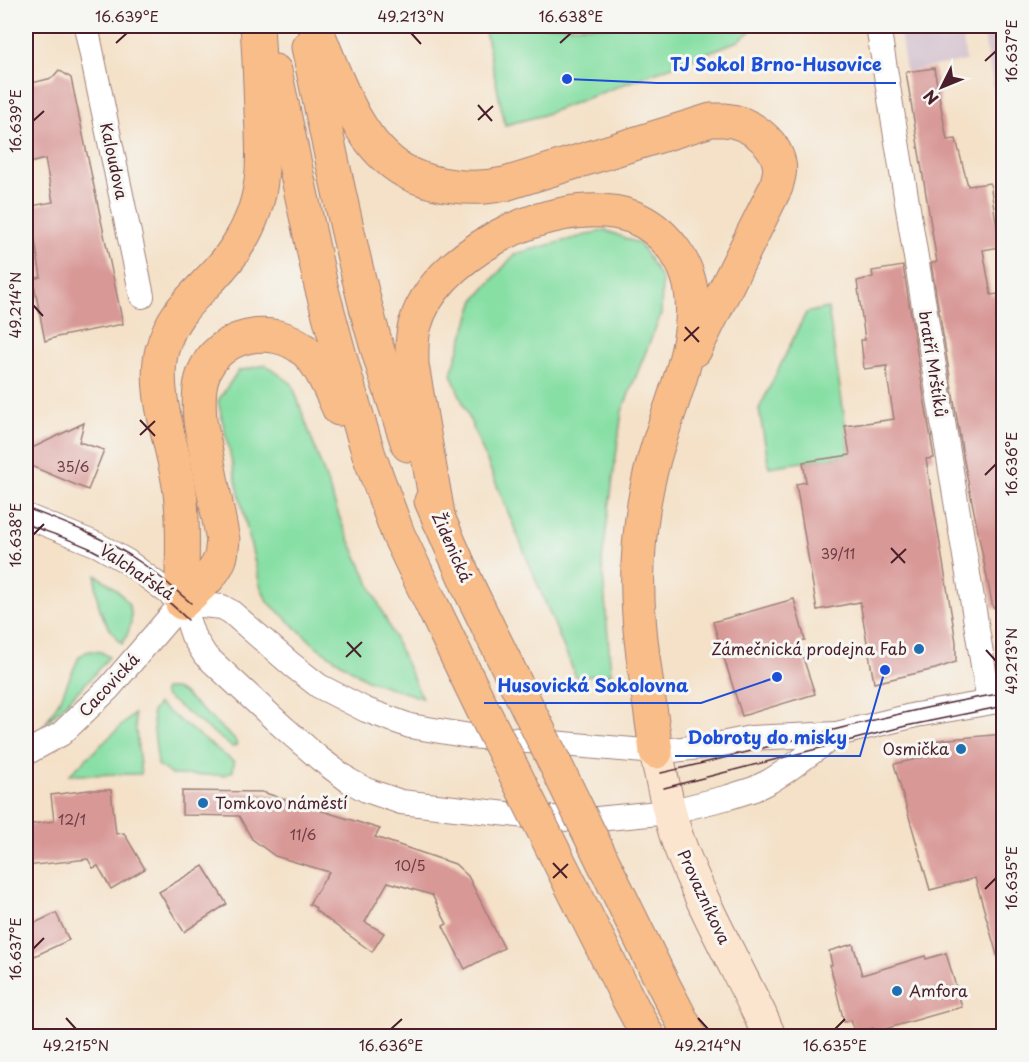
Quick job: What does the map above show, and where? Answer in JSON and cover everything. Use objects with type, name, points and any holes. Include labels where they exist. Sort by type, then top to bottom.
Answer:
[{"type":"highway","points":[[182,603],[180,492],[159,389],[159,370],[162,351],[176,316],[241,242],[258,201],[263,177],[263,153],[257,26]]},
{"type":"highway","points":[[265,26],[334,337],[369,455],[398,534]]},
{"type":"highway","name":"Židenická","points":[[303,26],[357,272],[385,376],[410,448],[470,590],[690,1036]]},
{"type":"highway","points":[[315,26],[346,99],[372,144],[406,172],[441,184],[478,187],[506,184],[711,120],[739,123],[764,138],[773,149],[779,162],[780,172],[776,187],[677,388]]},
{"type":"highway","points":[[439,520],[412,365],[415,324],[423,305],[439,281],[497,237],[538,220],[561,214],[607,211],[624,214],[639,219],[660,233],[678,253],[686,270],[693,307],[684,364],[652,464],[644,503],[639,550],[637,588],[639,626],[656,752]]},
{"type":"highway","points":[[182,603],[215,569],[221,558],[223,540],[200,421],[199,397],[203,373],[211,360],[234,341],[249,336],[277,336],[297,345],[313,359],[330,390],[480,704],[648,1036]]},
{"type":"main road","name":"Provazníkova","points":[[656,752],[669,812],[695,883],[769,1036]]},
{"type":"street","name":"Kaloudova","points":[[86,26],[142,296]]},
{"type":"street","name":"bratří Mrštíků","points":[[878,26],[996,701]]},
{"type":"street","name":"Valchařská","points":[[26,516],[98,545],[128,562],[182,603]]},
{"type":"street","points":[[837,734],[786,771],[762,785],[729,797],[669,812],[597,820],[535,817],[400,802],[366,790],[348,780],[283,727],[205,655],[193,636],[182,603],[222,607],[231,612],[320,686],[366,710],[410,726],[470,736],[656,752],[704,747],[752,738],[837,734],[916,715],[996,701]]},
{"type":"street","name":"Cacovická","points":[[26,753],[61,734],[110,688],[182,603]]},
{"type":"shaded area","points":[[899,26],[961,26],[966,61],[906,72]]},
{"type":"shaded area","points":[[982,26],[1003,26],[1003,139]]},
{"type":"green space","points":[[484,26],[752,26],[753,29],[738,41],[540,116],[505,125]]},
{"type":"green space","points":[[605,230],[640,244],[662,280],[661,314],[622,411],[602,561],[611,675],[576,677],[451,374],[475,300],[515,254]]},
{"type":"green space","points":[[828,308],[850,455],[769,467],[759,409],[806,313]]},
{"type":"green space","points":[[266,365],[292,384],[342,524],[422,698],[367,680],[317,647],[267,601],[260,585],[218,401],[238,371]]},
{"type":"green space","points":[[96,575],[115,588],[128,603],[131,621],[122,644],[109,628],[101,612]]},
{"type":"green space","points":[[91,651],[101,652],[109,657],[45,724],[61,698],[79,657]]},
{"type":"green space","points":[[164,689],[175,689],[183,693],[235,740],[237,745],[232,747],[164,695]]},
{"type":"green space","points":[[158,704],[234,762],[233,771],[225,775],[172,775],[158,765],[152,712]]},
{"type":"green space","points":[[134,714],[141,774],[69,775]]},
{"type":"building","points":[[934,68],[947,140],[956,139],[968,186],[990,183],[1000,247],[983,250],[991,295],[998,294],[1001,315],[996,316],[1004,359],[1004,491],[998,492],[1004,520],[1004,607],[993,608],[964,461],[931,263],[937,262],[906,72]]},
{"type":"building","points":[[59,70],[71,78],[123,324],[45,341],[33,279],[41,277],[33,229],[26,230],[26,207],[53,202],[45,159],[26,164],[26,139],[34,137],[30,108],[32,83],[52,78]]},
{"type":"building","points":[[903,266],[934,458],[926,459],[956,642],[956,662],[874,683],[860,602],[817,610],[796,484],[806,482],[803,462],[850,455],[845,426],[894,419],[887,366],[864,369],[861,340],[865,340],[857,281],[873,277],[872,271]]},
{"type":"building","points":[[84,423],[79,442],[104,450],[88,490],[26,464],[26,451]]},
{"type":"building","points":[[794,599],[805,640],[798,642],[815,694],[742,716],[713,622]]},
{"type":"building","points":[[1004,734],[1004,954],[997,955],[975,878],[930,890],[894,764],[922,758],[919,743]]},
{"type":"building","points":[[89,790],[111,790],[116,834],[124,833],[145,869],[111,889],[98,866],[93,868],[88,859],[26,866],[26,825],[54,821],[51,795]]},
{"type":"building","points":[[182,791],[262,792],[380,829],[375,837],[455,864],[468,876],[504,948],[465,969],[443,926],[447,924],[432,895],[388,882],[365,922],[384,933],[372,952],[309,904],[329,872],[275,856],[252,839],[239,816],[182,815]]},
{"type":"building","points":[[203,866],[227,904],[184,932],[159,892]]},
{"type":"building","points":[[56,913],[69,940],[26,960],[26,927]]},
{"type":"building","name":"Amfora","points":[[853,944],[862,975],[925,956],[926,959],[946,953],[962,1007],[874,1032],[873,1028],[855,1033],[851,1020],[844,1022],[830,965],[832,965],[829,951]]},
{"type":"tram line","points":[[26,508],[84,531],[126,553],[191,603]]},
{"type":"tram line","points":[[26,524],[83,545],[104,556],[166,599],[188,620]]},
{"type":"tram line","points":[[661,773],[875,720],[1004,693]]},
{"type":"tram line","points":[[664,788],[906,726],[1004,706]]},
{"type":"place","name":"TJ Sokol Brno-Husovice","points":[[567,79]]},
{"type":"place","name":"Zámečnická prodejna Fab","points":[[919,649]]},
{"type":"place","name":"Dobroty do misky","points":[[885,670]]},
{"type":"place","name":"Husovická Sokolovna","points":[[777,677]]},
{"type":"place","name":"Osmička","points":[[961,749]]},
{"type":"place","name":"Tomkovo náměstí","points":[[203,803]]},
{"type":"place","name":"Amfora","points":[[897,991]]}]
